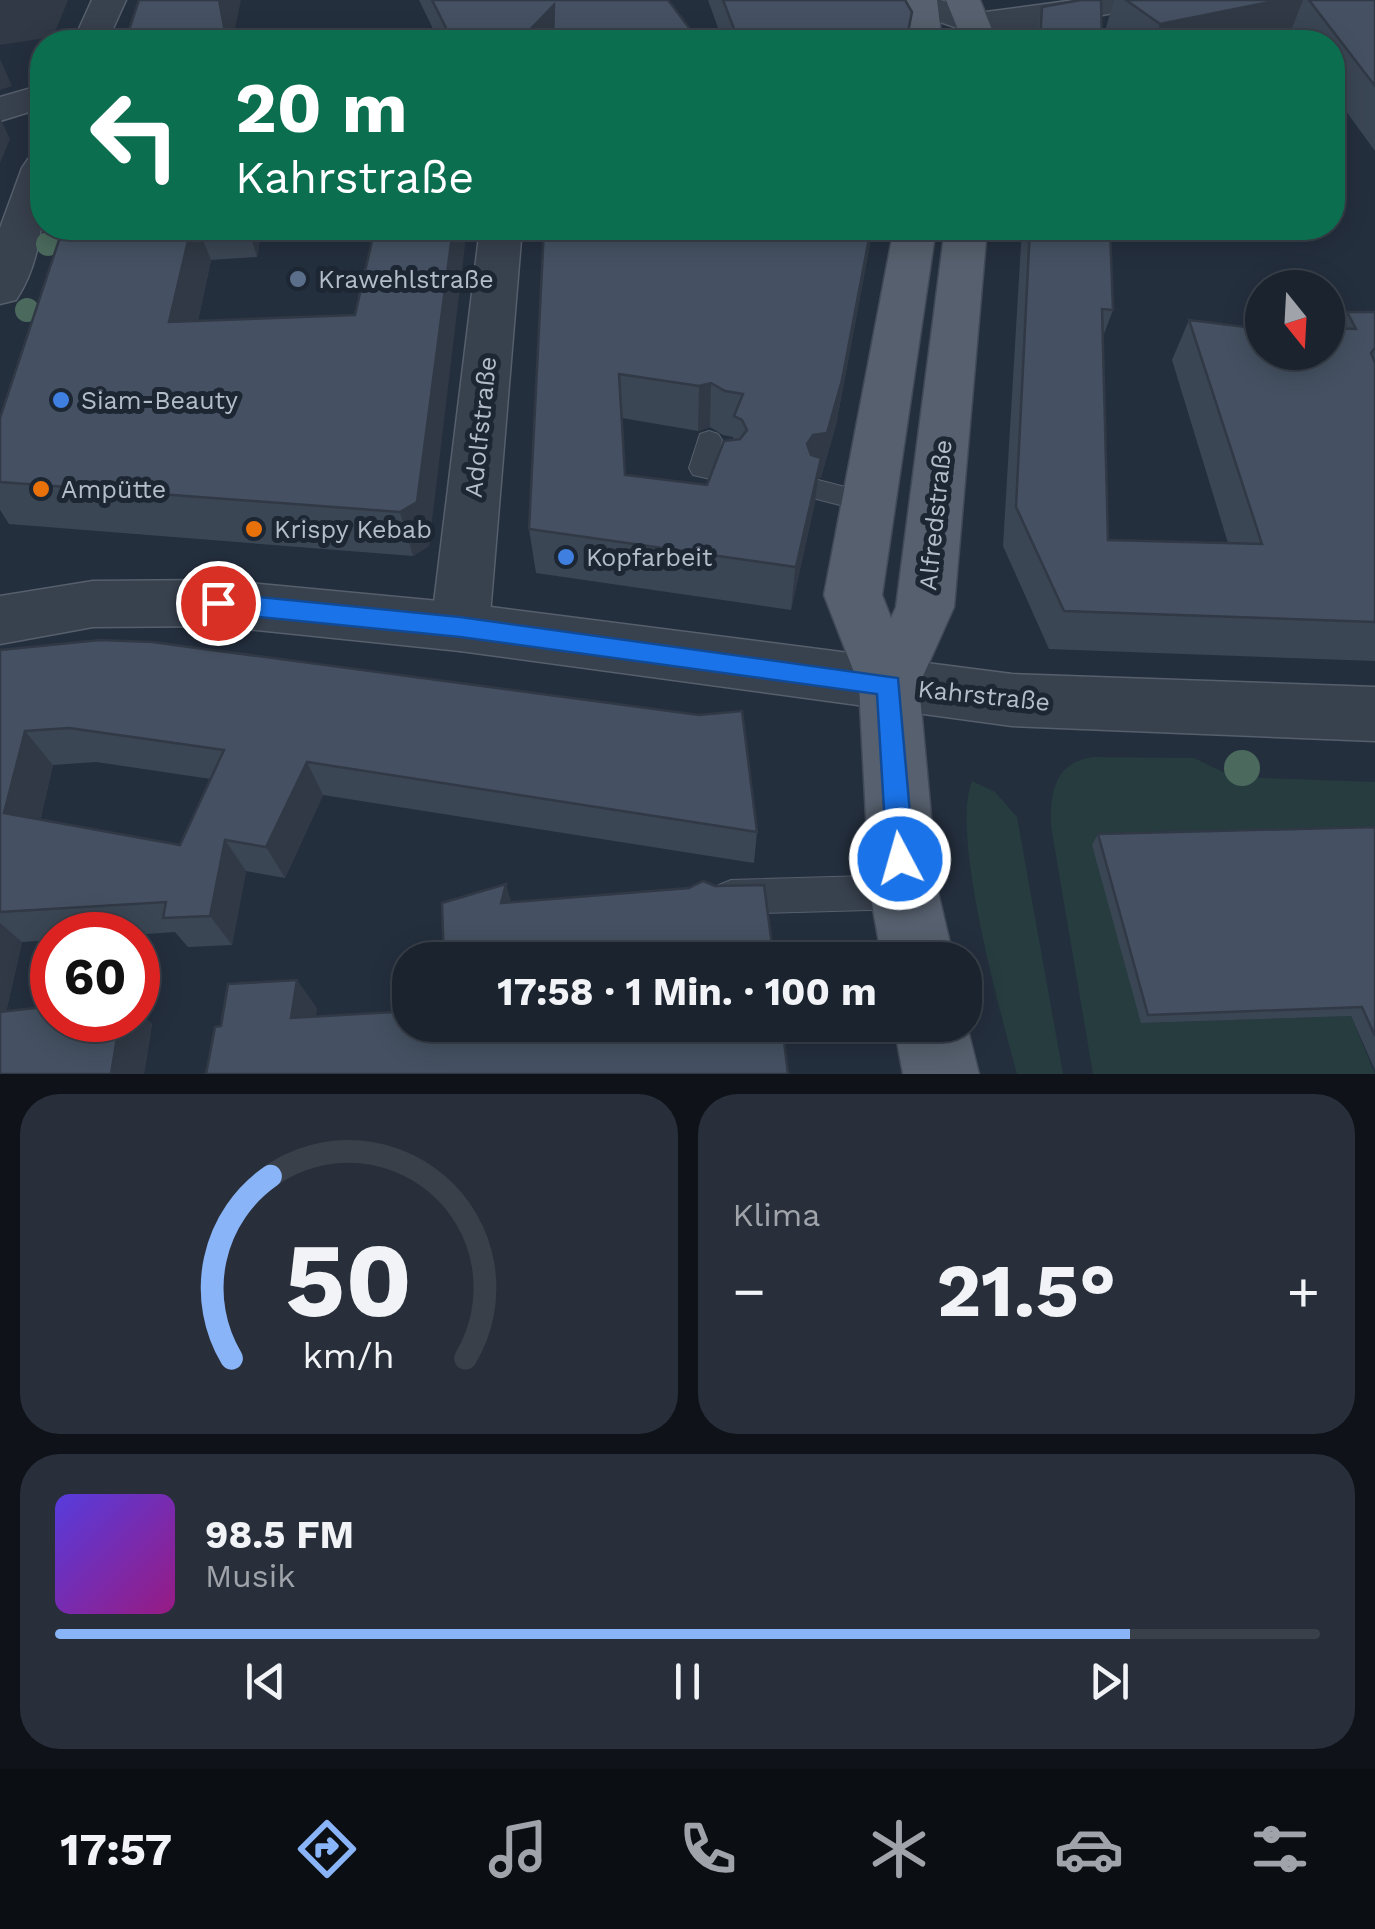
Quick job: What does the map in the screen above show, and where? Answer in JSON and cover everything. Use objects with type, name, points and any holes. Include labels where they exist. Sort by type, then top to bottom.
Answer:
[{"type":"main road","points":[[921,2],[921,30]]},
{"type":"main road","points":[[913,240],[853,594],[889,685],[894,792],[904,892],[914,942]]},
{"type":"main road","name":"Alfredstraße","points":[[889,685],[924,607],[965,240]]},
{"type":"main road","points":[[934,1042],[941,1074]]},
{"type":"street","points":[[95,30],[109,0]]},
{"type":"street","points":[[921,2],[973,22],[1026,20],[1128,0]]},
{"type":"street","points":[[0,110],[30,100]]},
{"type":"street","points":[[0,290],[30,214]]},
{"type":"street","name":"Adolfstraße","points":[[460,627],[500,240]]},
{"type":"street","name":"Kahrstraße","points":[[0,620],[93,604],[218,603],[460,627],[1038,702],[1375,714]]},
{"type":"lane","points":[[709,440],[702,468],[728,472]]},
{"type":"lane","points":[[818,490],[871,503]]},
{"type":"lane","points":[[714,897],[904,892]]},
{"type":"green space","points":[[1094,757],[1194,758],[1233,777],[1375,782],[1375,837],[1141,1023],[1351,1016],[1375,1074],[1093,1074],[1051,813],[1054,790],[1063,772]]},
{"type":"green space","points":[[972,781],[995,792],[1017,817],[1063,1074],[1017,1074],[972,881],[967,806]]},
{"type":"building","points":[[139,0],[219,0],[225,30],[129,30]]},
{"type":"building","points":[[432,0],[668,0],[691,30],[553,30],[554,5],[530,30],[447,30]]},
{"type":"building","points":[[723,0],[905,0],[912,12],[908,30],[734,30]]},
{"type":"building","points":[[1101,0],[1102,30],[1041,30],[1042,7]]},
{"type":"building","points":[[1126,0],[1279,0],[1160,24]]},
{"type":"building","points":[[1309,0],[1375,0],[1375,86],[1345,47],[1345,30],[1332,30]]},
{"type":"building","points":[[59,240],[188,240],[169,322],[355,315],[372,240],[451,240],[417,502],[400,512],[0,482],[0,418]]},
{"type":"building","points":[[543,240],[869,240],[842,380],[827,433],[813,435],[807,444],[811,455],[821,458],[796,567],[529,529]],"holes":[[[619,374],[699,386],[711,383],[725,391],[743,394],[734,416],[742,420],[747,430],[740,439],[724,441],[707,485],[625,475]]]},
{"type":"building","points":[[1029,240],[1110,240],[1113,310],[1102,309],[1108,540],[1262,544],[1189,320],[1245,327],[1245,370],[1345,370],[1345,329],[1356,329],[1347,312],[1375,312],[1375,348],[1371,353],[1375,363],[1375,622],[1064,611],[1016,507]]},
{"type":"building","points":[[100,640],[152,642],[699,715],[742,711],[757,832],[307,762],[266,847],[225,840],[210,916],[163,918],[166,902],[0,912],[0,650]],"holes":[[[69,728],[224,750],[180,845],[4,813],[25,731]]]},
{"type":"building","points":[[1375,827],[1375,1036],[1362,1007],[1148,1015],[1098,834]]},
{"type":"building","points":[[703,881],[715,886],[764,885],[772,942],[443,942],[442,903],[506,884],[501,903],[689,888]]},
{"type":"building","points":[[297,980],[291,1018],[392,1012],[392,1042],[784,1042],[788,1074],[206,1074],[215,1027],[221,1026],[228,984]]},
{"type":"building","points":[[30,1009],[30,1042],[116,1042],[111,1074],[0,1074],[0,1012]]},
{"type":"place","name":"Krawehlstraße","points":[[298,279]]},
{"type":"place","name":"Siam-Beauty","points":[[61,400]]},
{"type":"place","name":"Ampütte","points":[[41,489]]},
{"type":"place","name":"Krispy Kebab","points":[[254,529]]},
{"type":"place","name":"Kopfarbeit","points":[[566,557]]},
{"type":"route","points":[[218,603],[460,627],[889,685],[900,859]]}]
